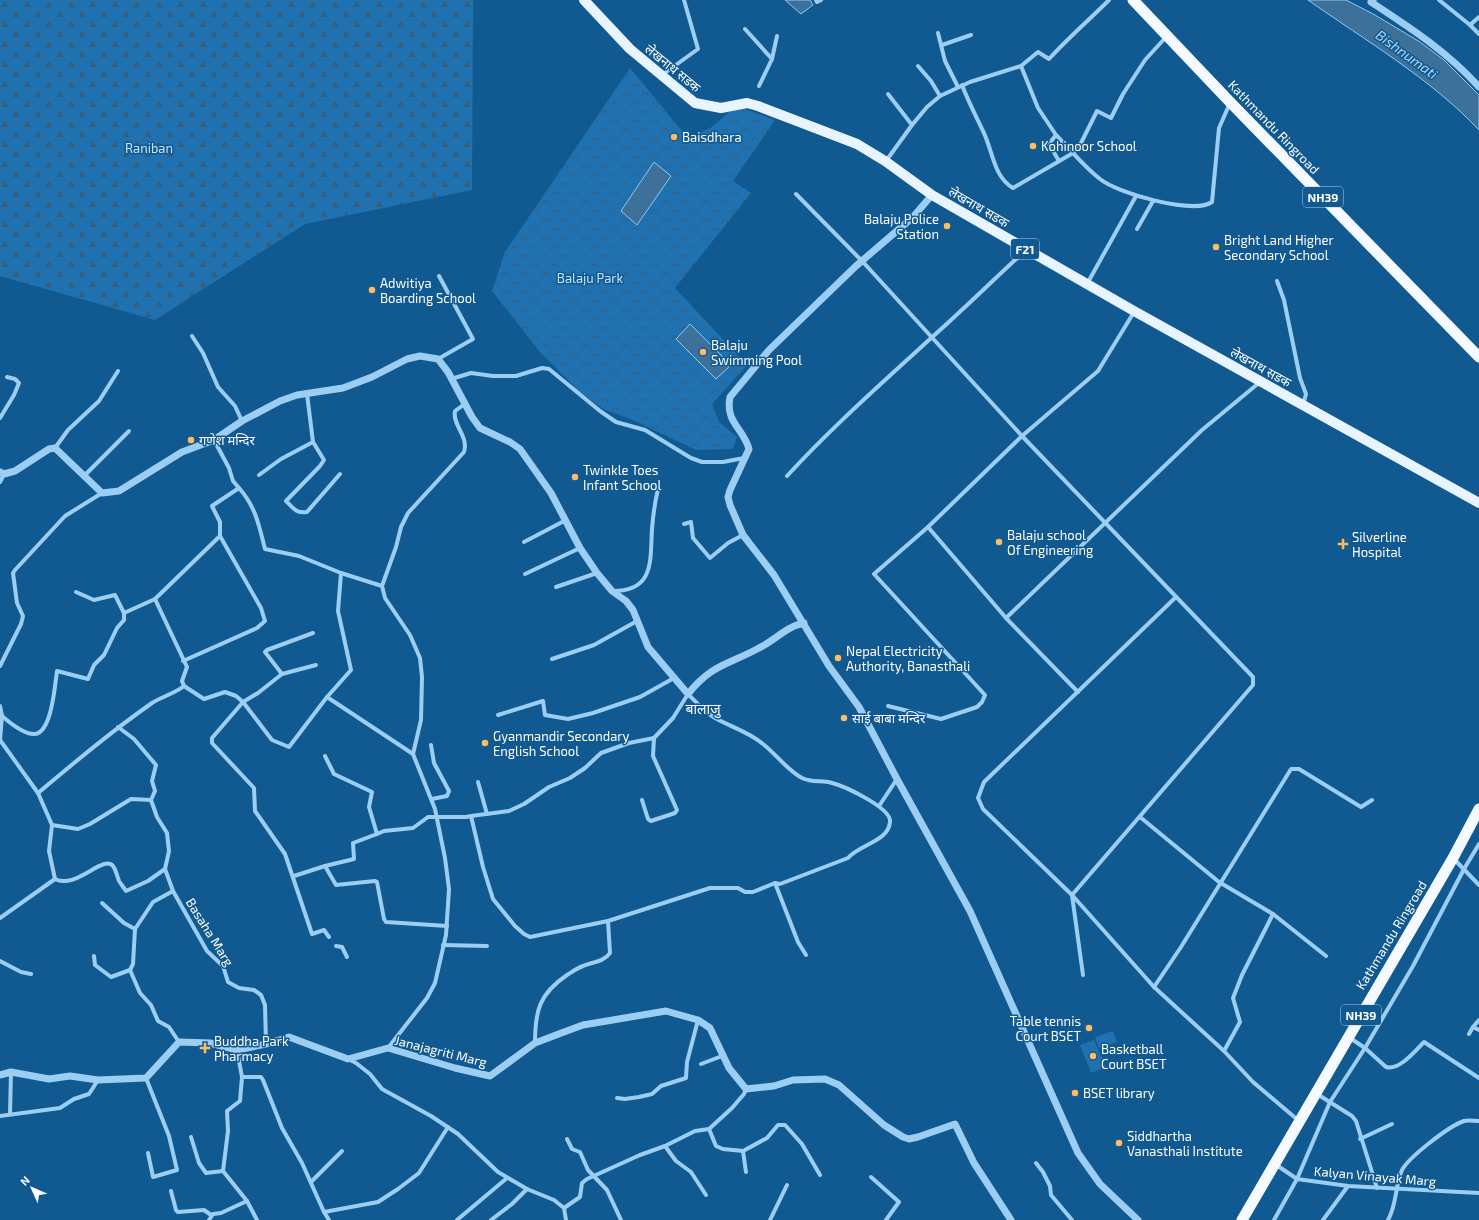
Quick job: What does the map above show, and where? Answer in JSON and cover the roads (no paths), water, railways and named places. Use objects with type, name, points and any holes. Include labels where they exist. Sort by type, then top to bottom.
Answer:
[{"type":"highway","name":"Kathmandu Ringroad","points":[[1133,0],[1168,35],[1230,102],[1479,357]]},
{"type":"highway","name":"Kathmandu Ringroad","points":[[1242,1220],[1453,858],[1479,809]]},
{"type":"main road","name":"लेखनाथ सडक","points":[[584,0],[630,49],[695,103],[721,108],[747,103],[857,144],[885,161],[932,195],[1260,382],[1479,503]]},
{"type":"street","points":[[661,76],[698,49],[684,0]]},
{"type":"street","points":[[816,0],[817,2],[821,0]]},
{"type":"street","points":[[885,161],[927,107],[940,96],[960,86],[1021,66],[1038,52],[1050,59],[1065,41],[1076,34],[1109,0]]},
{"type":"street","points":[[1439,0],[1479,34]]},
{"type":"street","points":[[1370,1],[1439,49],[1466,72],[1479,87]]},
{"type":"street","points":[[1470,25],[1479,17]]},
{"type":"street","points":[[745,29],[772,59]]},
{"type":"street","points":[[938,33],[948,70],[960,86],[983,131],[995,166],[1005,183],[1013,188],[1073,153],[1080,145],[1095,112],[1097,111],[1111,118],[1145,60],[1168,35]]},
{"type":"street","points":[[942,45],[971,35]]},
{"type":"street","points":[[759,86],[772,59],[777,36]]},
{"type":"street","points":[[918,66],[931,81],[940,96]]},
{"type":"street","points":[[1021,66],[1038,108],[1056,135],[1073,153],[1103,181],[1136,196],[1153,201],[1196,206],[1212,202],[1219,128],[1230,102]]},
{"type":"street","points":[[888,94],[912,125]]},
{"type":"street","points":[[1056,135],[1049,144],[1059,161]]},
{"type":"street","points":[[796,194],[863,262],[1022,436],[1253,677],[1253,685],[1072,895],[1083,975]]},
{"type":"street","points":[[932,195],[913,217],[769,350],[730,397],[728,406],[729,415],[746,440],[749,449],[728,497],[743,534],[774,575],[829,666],[859,707],[970,911],[1078,1153],[1100,1184],[1138,1220]]},
{"type":"street","points":[[1087,284],[1136,196]]},
{"type":"street","points":[[1137,228],[1153,201]]},
{"type":"street","points":[[787,476],[855,406],[931,338],[1026,249]]},
{"type":"street","points":[[0,666],[22,624],[23,616],[17,603],[13,573],[65,516],[102,493],[119,491],[182,452],[214,440],[242,421],[280,401],[307,394],[343,388],[372,377],[407,359],[420,356],[438,359],[473,339],[439,276]]},
{"type":"street","points":[[1277,281],[1284,300],[1300,378],[1306,394],[1303,405]]},
{"type":"street","points":[[888,706],[941,719],[977,707],[986,695],[874,574],[928,527],[1022,436],[1098,371],[1134,311]]},
{"type":"street","points":[[192,336],[203,353],[218,386],[236,406],[242,421]]},
{"type":"street","points":[[438,359],[448,372],[466,403],[472,418],[480,428],[510,442],[520,449],[551,493],[580,548],[597,573],[612,591],[629,605],[648,647],[688,694],[715,718],[747,733],[763,743],[802,778],[833,783],[879,806],[889,815],[891,819],[888,830],[880,838],[854,851],[848,858],[780,884],[775,883],[753,892],[745,892],[738,888],[710,888],[608,921],[573,927],[535,937],[524,934],[493,899],[483,867],[471,816]]},
{"type":"street","points":[[451,379],[471,374],[516,376],[539,369],[549,369],[616,422],[645,430],[690,458],[702,462],[723,462],[744,458]]},
{"type":"street","points":[[0,482],[2,473],[15,471],[49,449],[55,448],[68,430],[99,401],[118,371]]},
{"type":"street","points":[[0,418],[14,395],[19,382],[15,379],[7,377]]},
{"type":"street","points":[[1006,618],[1202,430],[1260,382]]},
{"type":"street","points":[[307,394],[313,442],[324,460],[286,501],[294,510],[301,513],[307,512],[340,474]]},
{"type":"street","points":[[413,754],[421,720],[422,677],[420,658],[410,635],[385,598],[382,586],[396,547],[401,527],[408,513],[464,452],[466,447],[464,436],[454,416],[455,411],[466,403]]},
{"type":"street","points":[[84,476],[129,432]]},
{"type":"street","points":[[214,440],[229,468],[233,481],[252,507],[259,523],[264,549],[300,556],[341,573],[382,586]]},
{"type":"street","points":[[259,475],[281,459],[313,442]]},
{"type":"street","points":[[55,448],[102,493]]},
{"type":"street","points":[[183,661],[257,628],[265,621],[261,608],[220,536],[220,522],[212,506],[239,488]]},
{"type":"street","points":[[612,591],[625,591],[643,582],[650,571],[652,528],[658,489]]},
{"type":"street","points":[[524,542],[566,520]]},
{"type":"street","points":[[684,524],[691,522],[693,538],[710,558],[728,543],[743,534]]},
{"type":"street","points":[[928,527],[1006,618],[1078,692]]},
{"type":"street","points":[[124,613],[155,598],[220,536]]},
{"type":"street","points":[[525,574],[580,548]]},
{"type":"street","points":[[155,598],[187,667],[182,681],[184,686],[204,699],[225,692],[236,696],[243,702],[272,740],[289,747],[327,697],[351,670],[338,611],[341,573]]},
{"type":"street","points":[[556,587],[597,573]]},
{"type":"street","points":[[2,716],[24,731],[34,734],[39,732],[50,715],[57,671],[88,679],[94,665],[104,655],[116,628],[124,620],[124,613],[115,595],[94,600],[76,592]]},
{"type":"street","points":[[1176,597],[984,782],[978,798],[983,809],[1072,895],[1154,986],[1224,1051],[1253,1082],[1299,1122]]},
{"type":"street","points":[[552,659],[594,645],[637,622]]},
{"type":"street","points":[[294,876],[354,859],[353,843],[384,831],[413,828],[428,817],[471,816],[509,811],[524,804],[544,790],[586,768],[601,754],[629,743],[654,738],[673,718],[688,694],[703,676],[721,664],[774,640],[791,626],[804,623]]},
{"type":"street","points":[[282,674],[265,652],[313,633]]},
{"type":"street","points":[[316,665],[282,674],[258,693],[243,702],[212,738],[212,743],[254,788],[255,811],[285,854],[294,876],[312,934],[324,930],[329,937]]},
{"type":"street","points":[[498,715],[543,701],[545,715],[568,718],[593,713],[640,697],[674,678]]},
{"type":"street","points":[[38,793],[118,728],[155,701],[174,694],[184,686]]},
{"type":"street","points":[[327,697],[413,754],[432,799],[446,858],[449,889],[447,926],[435,983],[427,998],[388,1048]]},
{"type":"street","points":[[0,706],[2,716],[0,740],[38,793],[52,825],[49,851],[55,879]]},
{"type":"street","points":[[94,956],[95,965],[111,977],[130,970],[133,964],[135,929],[153,902],[173,891],[165,869],[169,851],[167,833],[157,817],[152,800],[155,791],[152,781],[156,764],[134,739],[118,728]]},
{"type":"street","points":[[642,800],[648,818],[651,821],[675,813],[678,810],[653,756],[654,738]]},
{"type":"street","points":[[431,745],[434,763],[449,791],[447,796],[432,799]]},
{"type":"street","points":[[325,756],[334,774],[372,792],[369,806],[377,834]]},
{"type":"street","points":[[1154,986],[1181,947],[1219,882],[1291,769],[1299,770],[1361,807],[1372,800]]},
{"type":"street","points":[[879,806],[897,779]]},
{"type":"street","points":[[478,782],[486,814]]},
{"type":"street","points":[[52,825],[78,829],[90,824],[131,799],[152,800]]},
{"type":"street","points":[[1140,817],[1219,882],[1273,914],[1326,956]]},
{"type":"street","points":[[1274,1220],[1297,1179],[1330,1102],[1365,1048],[1413,966],[1464,869],[1479,844]]},
{"type":"street","points":[[1453,858],[1479,885]]},
{"type":"street","points":[[55,879],[61,882],[82,877],[104,863],[109,863],[114,867],[119,881],[126,891],[148,880],[165,869]]},
{"type":"street","points":[[325,866],[336,885],[375,881],[386,922],[447,926]]},
{"type":"street","points":[[0,918],[55,879]]},
{"type":"street","points":[[775,883],[798,942],[806,955]]},
{"type":"street","name":"Basaha Marg","points":[[173,891],[207,951],[222,966],[228,982],[239,988],[254,990],[261,995],[265,1005],[266,1044]]},
{"type":"street","points":[[102,903],[124,923],[135,929]]},
{"type":"street","points":[[1224,1051],[1240,1022],[1233,998],[1242,975],[1273,914]]},
{"type":"street","points":[[535,1043],[538,1010],[541,999],[546,993],[552,986],[581,966],[605,959],[610,953],[608,921]]},
{"type":"street","points":[[443,945],[487,946]]},
{"type":"street","points":[[336,946],[342,947],[347,957]]},
{"type":"street","points":[[0,961],[21,972],[31,974]]},
{"type":"street","points":[[130,970],[140,993],[151,1004],[158,1021],[169,1027],[179,1042]]},
{"type":"street","name":"Janajagriti Marg","points":[[348,1059],[388,1048],[456,1068],[490,1076],[535,1043],[583,1025],[666,1012],[698,1020],[710,1028],[722,1056],[746,1089]]},
{"type":"street","points":[[617,1098],[639,1097],[652,1094],[661,1086],[686,1078],[687,1062],[698,1020]]},
{"type":"street","points":[[1469,1034],[1479,1020]]},
{"type":"street","points":[[1473,1027],[1479,1030]]},
{"type":"street","points":[[1348,1036],[1365,1048],[1386,1067],[1391,1068],[1398,1066],[1424,1042],[1479,1078]]},
{"type":"street","points":[[0,1075],[10,1072],[49,1079],[70,1076],[98,1080],[146,1078],[179,1042],[210,1043],[237,1050],[266,1044],[289,1037],[356,1063],[370,1074],[382,1089],[458,1134],[498,1172],[527,1189],[550,1197],[564,1208],[566,1220]]},
{"type":"street","points":[[237,1050],[242,1077],[240,1101],[227,1111],[228,1131],[223,1171],[247,1201],[257,1220]]},
{"type":"street","points":[[701,1064],[722,1056]]},
{"type":"street","points":[[10,1072],[10,1114]]},
{"type":"street","points":[[242,1077],[261,1077],[263,1080],[282,1128],[311,1182],[329,1220]]},
{"type":"street","points":[[146,1078],[169,1136],[177,1170],[153,1177],[148,1154]]},
{"type":"street","points":[[564,1208],[580,1197],[582,1183],[593,1176],[640,1155],[665,1146],[695,1131],[709,1129],[732,1108],[744,1094],[746,1089],[774,1086],[793,1080],[825,1078],[839,1085],[887,1128],[902,1137],[909,1139],[918,1137],[955,1124],[974,1163],[1011,1220]]},
{"type":"street","points":[[0,1116],[29,1112],[46,1112],[60,1108],[74,1099],[89,1094],[98,1080]]},
{"type":"street","points":[[1316,1093],[1352,1116],[1356,1121],[1360,1139],[1377,1188]]},
{"type":"street","points":[[1388,1220],[1398,1189],[1398,1180],[1403,1168],[1432,1140],[1448,1129],[1465,1120],[1479,1121]]},
{"type":"street","points":[[1360,1139],[1392,1124]]},
{"type":"street","points":[[709,1129],[716,1146],[723,1149],[743,1151],[767,1138],[778,1125],[785,1125],[802,1144],[820,1175]]},
{"type":"street","points":[[324,1212],[378,1202],[398,1189],[419,1173],[448,1127]]},
{"type":"street","points":[[191,1137],[199,1162],[206,1173],[223,1171]]},
{"type":"street","points":[[567,1139],[572,1149],[580,1152],[593,1176],[607,1190],[621,1220]]},
{"type":"street","points":[[665,1146],[676,1161],[691,1172],[706,1196]]},
{"type":"street","points":[[311,1182],[342,1151]]},
{"type":"street","points":[[743,1151],[746,1172]]},
{"type":"street","points":[[1036,1163],[1043,1172],[1050,1186],[1051,1195],[1072,1220]]},
{"type":"street","name":"Kalyan Vinayak Marg","points":[[1275,1164],[1297,1179],[1348,1186],[1479,1193]]},
{"type":"street","points":[[871,1177],[899,1202],[886,1220]]},
{"type":"street","points":[[457,1220],[507,1178]]},
{"type":"street","points":[[770,1220],[787,1185]]},
{"type":"street","points":[[1323,1220],[1348,1186]]},
{"type":"street","points":[[491,1220],[512,1204],[527,1189]]},
{"type":"street","points":[[171,1191],[176,1210],[178,1212],[204,1210],[212,1215],[221,1213],[247,1201]]},
{"type":"street","points":[[209,1220],[212,1215]]},
{"type":"water","points":[[785,0],[810,0],[813,5],[801,14]]},
{"type":"water","name":"Bishnumati","points":[[1308,0],[1346,0],[1375,15],[1420,42],[1444,60],[1479,95],[1479,130],[1460,111],[1419,77],[1375,45]]},
{"type":"water","points":[[654,162],[671,176],[637,225],[621,211]]},
{"type":"water","name":"Balaju Swimming Pool","points":[[690,324],[731,365],[716,379],[676,339]]},
{"type":"place","name":"Baisdhara","points":[[674,137]]},
{"type":"place","name":"Kohinoor School","points":[[1033,146]]},
{"type":"place","name":"Balaju Police Station","points":[[947,226]]},
{"type":"place","name":"Bright Land Higher Secondary School","points":[[1216,247]]},
{"type":"place","name":"Adwitiya Boarding School","points":[[372,290]]},
{"type":"place","name":"Balaju Swimming Pool","points":[[703,352]]},
{"type":"place","name":"गणेश मन्दिर","points":[[191,440]]},
{"type":"place","name":"Twinkle Toes Infant School","points":[[575,477]]},
{"type":"place","name":"Balaju school Of Engineering","points":[[999,542]]},
{"type":"place","name":"Silverline Hospital","points":[[1343,544]]},
{"type":"place","name":"Nepal Electricity Authority, Banasthali","points":[[838,658]]},
{"type":"place","name":"साई बाबा मन्दिर","points":[[844,718]]},
{"type":"place","name":"Gyanmandir Secondary English School","points":[[485,743]]},
{"type":"place","name":"Table tennis Court BSET","points":[[1089,1028]]},
{"type":"place","name":"Buddha Park Pharmacy","points":[[205,1048]]},
{"type":"place","name":"Basketball Court BSET","points":[[1093,1056]]},
{"type":"place","name":"BSET library","points":[[1075,1093]]},
{"type":"place","name":"Siddhartha Vanasthali Institute","points":[[1119,1143]]},
{"type":"district","name":"बालाजु","points":[[703,708]]},
{"type":"park label","name":"Raniban","points":[[149,148]]},
{"type":"park label","name":"Balaju Park","points":[[590,278]]}]
